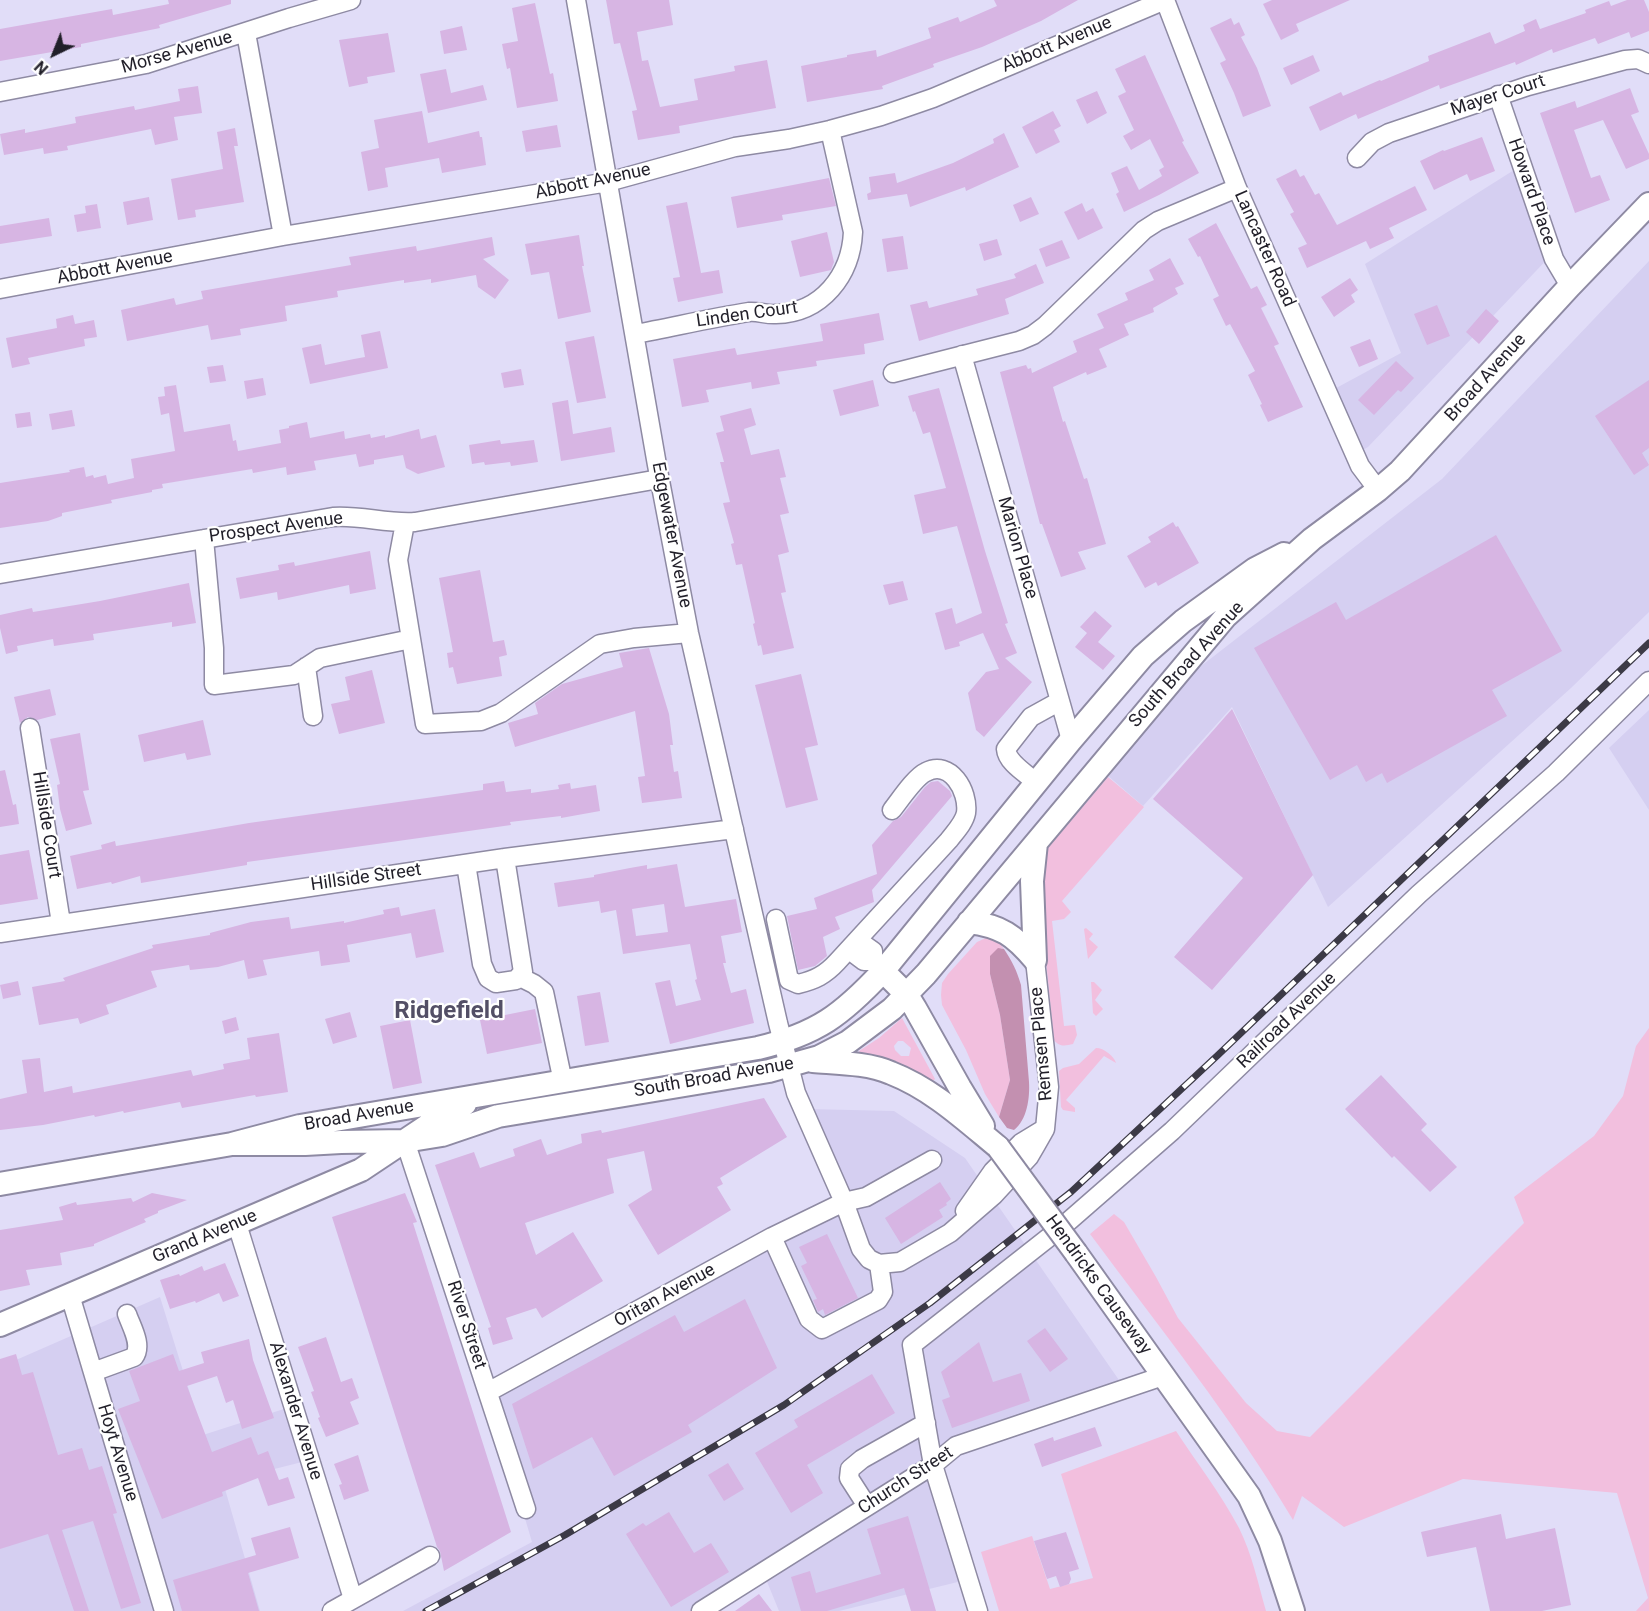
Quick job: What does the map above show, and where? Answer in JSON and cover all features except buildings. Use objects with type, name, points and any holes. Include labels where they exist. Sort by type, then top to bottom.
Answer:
[{"type":"main road","name":"Broad Avenue","points":[[1312,539],[1378,490],[1421,449],[1570,286],[1649,204]]},
{"type":"main road","name":"South Broad Avenue","points":[[489,1095],[758,1048],[805,1034],[830,1020],[852,1003],[878,966],[973,860],[1143,656],[1182,621],[1255,569],[1312,539]]},
{"type":"main road","name":"South Broad Avenue","points":[[405,1141],[442,1135],[498,1116],[758,1073],[829,1053],[858,1036],[907,995],[1220,622],[1312,539]]},
{"type":"main road","points":[[1071,740],[1084,761],[1084,784]]},
{"type":"main road","points":[[1035,960],[1032,881],[1036,843]]},
{"type":"main road","points":[[969,922],[988,924],[1000,929],[1013,937],[1035,960]]},
{"type":"main road","name":"Hendricks Causeway","points":[[878,966],[907,995],[968,1102],[998,1147],[1250,1496],[1270,1541],[1293,1611]]},
{"type":"main road","points":[[799,1063],[852,1064],[890,1072],[932,1092],[998,1147]]},
{"type":"main road","name":"Broad Avenue","points":[[0,1184],[232,1144],[300,1126],[489,1095]]},
{"type":"main road","name":"Grand Avenue","points":[[0,1325],[361,1170],[442,1116],[489,1095]]},
{"type":"main road","name":"Broad Avenue","points":[[232,1144],[405,1141]]},
{"type":"street","name":"Morse Avenue","points":[[0,92],[146,64],[351,0]]},
{"type":"street","name":"Edgewater Avenue","points":[[576,0],[689,633],[783,1042],[799,1063],[796,1093],[844,1202],[861,1249],[869,1259],[879,1264]]},
{"type":"street","name":"Abbott Avenue","points":[[0,289],[283,236],[608,182],[735,147],[830,130],[933,98],[1165,0]]},
{"type":"street","name":"Lancaster Road","points":[[1165,0],[1237,188],[1360,466],[1378,490]]},
{"type":"street","points":[[246,33],[283,236]]},
{"type":"street","name":"Mayer Court","points":[[1356,158],[1372,142],[1389,133],[1498,95],[1625,60],[1638,59],[1649,64]]},
{"type":"street","name":"Howard Place","points":[[1498,95],[1554,259],[1570,286]]},
{"type":"street","name":"Linden Court","points":[[635,334],[752,312],[775,315],[792,312],[810,306],[825,296],[838,281],[847,265],[853,248],[854,232],[830,130]]},
{"type":"street","points":[[893,373],[1019,341],[1033,335],[1144,230],[1158,221],[1237,188]]},
{"type":"street","name":"Marion Place","points":[[962,355],[1071,740]]},
{"type":"street","name":"Prospect Avenue","points":[[0,574],[340,517],[405,523],[435,520],[660,479]]},
{"type":"street","points":[[405,523],[398,560],[425,724],[481,721],[501,713],[600,644],[689,633]]},
{"type":"street","points":[[204,539],[214,648],[214,685],[294,675],[320,658],[411,639]]},
{"type":"street","points":[[306,667],[313,716]]},
{"type":"street","name":"Railroad Avenue","points":[[926,1423],[912,1346],[1114,1183],[1180,1123],[1419,894],[1556,772],[1649,681]]},
{"type":"street","points":[[1037,783],[1012,761],[1006,749],[1032,717],[1060,701]]},
{"type":"street","name":"Hillside Court","points":[[30,728],[62,923]]},
{"type":"street","points":[[776,919],[789,980],[798,984],[814,981],[827,972],[855,944],[949,840],[964,820],[966,810],[963,792],[955,776],[947,770],[936,768],[924,772],[892,810]]},
{"type":"street","name":"Hillside Street","points":[[0,933],[62,923],[467,873],[734,829]]},
{"type":"street","points":[[949,840],[973,860]]},
{"type":"street","points":[[507,866],[524,978]]},
{"type":"street","points":[[467,873],[485,972],[493,983],[524,978],[544,992],[563,1082]]},
{"type":"street","points":[[855,944],[867,946],[873,951],[878,966]]},
{"type":"street","name":"Remsen Place","points":[[879,1264],[900,1262],[950,1233],[1004,1185],[1029,1157],[1045,1129],[1049,1087],[1035,960]]},
{"type":"street","name":"River Street","points":[[405,1141],[526,1509]]},
{"type":"street","name":"Oritan Avenue","points":[[488,1392],[772,1237],[844,1202],[866,1197],[932,1160]]},
{"type":"street","name":"Alexander Avenue","points":[[237,1224],[353,1599]]},
{"type":"street","points":[[772,1237],[809,1319],[822,1329],[878,1300],[883,1292],[879,1264]]},
{"type":"street","name":"Hoyt Avenue","points":[[70,1295],[164,1611]]},
{"type":"street","points":[[93,1372],[134,1357],[137,1353],[138,1346],[127,1314]]},
{"type":"street","name":"Church Street","points":[[701,1611],[933,1465],[956,1446],[1163,1376]]},
{"type":"street","points":[[867,1506],[849,1478],[850,1469],[862,1459],[926,1423],[933,1465],[978,1611]]},
{"type":"street","points":[[332,1611],[430,1556]]},
{"type":"shaded area","points":[[1522,165],[1556,250],[1368,447],[1354,455],[1327,393],[1401,353],[1365,264]]},
{"type":"shaded area","points":[[1649,261],[1649,612],[1571,688],[1328,907],[1232,707],[1143,806],[1107,775],[1196,670],[1442,479]]},
{"type":"shaded area","points":[[1649,710],[1649,810],[1609,748]]},
{"type":"shaded area","points":[[1108,777],[1144,807],[1062,901],[1071,912],[1064,919],[1052,921],[1064,1026],[1075,1025],[1077,1035],[1073,1044],[1062,1045],[1054,1040],[1038,882],[1048,848]]},
{"type":"shaded area","points":[[1086,928],[1093,934],[1089,939],[1098,947],[1088,959],[1084,929]]},
{"type":"shaded area","points":[[988,937],[997,940],[1004,949],[1001,948],[990,974],[1000,1015],[1010,1080],[999,1117],[985,1094],[966,1050],[942,1005],[941,995],[942,983],[948,974],[977,942]]},
{"type":"shaded area","points":[[998,948],[1004,949],[1007,953],[1021,985],[1029,1095],[1025,1115],[1014,1130],[1007,1128],[999,1117],[1010,1080],[1000,1015],[990,974],[990,956]]},
{"type":"shaded area","points":[[1091,982],[1102,990],[1095,1000],[1103,1009],[1096,1016],[1093,1013]]},
{"type":"shaded area","points":[[902,1018],[935,1079],[933,1081],[902,1064],[860,1054],[859,1051],[879,1038]],"holes":[[[898,1041],[903,1041],[911,1048],[909,1056],[901,1056],[895,1050],[894,1046]]]},
{"type":"shaded area","points":[[1649,1028],[1649,1611],[1636,1611],[1648,1598],[1617,1493],[1463,1479],[1344,1527],[1302,1496],[1293,1520],[1221,1410],[1090,1234],[1114,1214],[1124,1222],[1178,1318],[1246,1403],[1277,1431],[1310,1437],[1524,1223],[1514,1197],[1594,1136],[1623,1096],[1636,1046]]},
{"type":"shaded area","points":[[1096,1048],[1108,1053],[1116,1063],[1104,1056],[1066,1100],[1075,1108],[1075,1112],[1063,1110],[1059,1071],[1079,1064]]},
{"type":"shaded area","points":[[807,1109],[894,1111],[965,1158],[1121,1383],[934,1451],[970,1579],[839,1611],[779,1611],[761,1567],[690,1611],[403,1611],[532,1542],[487,1391],[844,1196]]},
{"type":"shaded area","points":[[160,1297],[203,1435],[290,1407],[306,1461],[223,1482],[260,1611],[0,1611],[0,1367]]},
{"type":"shaded area","points":[[1176,1431],[1217,1491],[1244,1538],[1266,1611],[999,1611],[981,1552],[1032,1536],[1050,1589],[1093,1578],[1061,1474]]},
{"type":"railway","points":[[426,1611],[565,1535],[784,1405],[930,1303],[1071,1192],[1218,1055],[1649,643]]},
{"type":"district","name":"Ridgefield","points":[[449,1012]]}]
